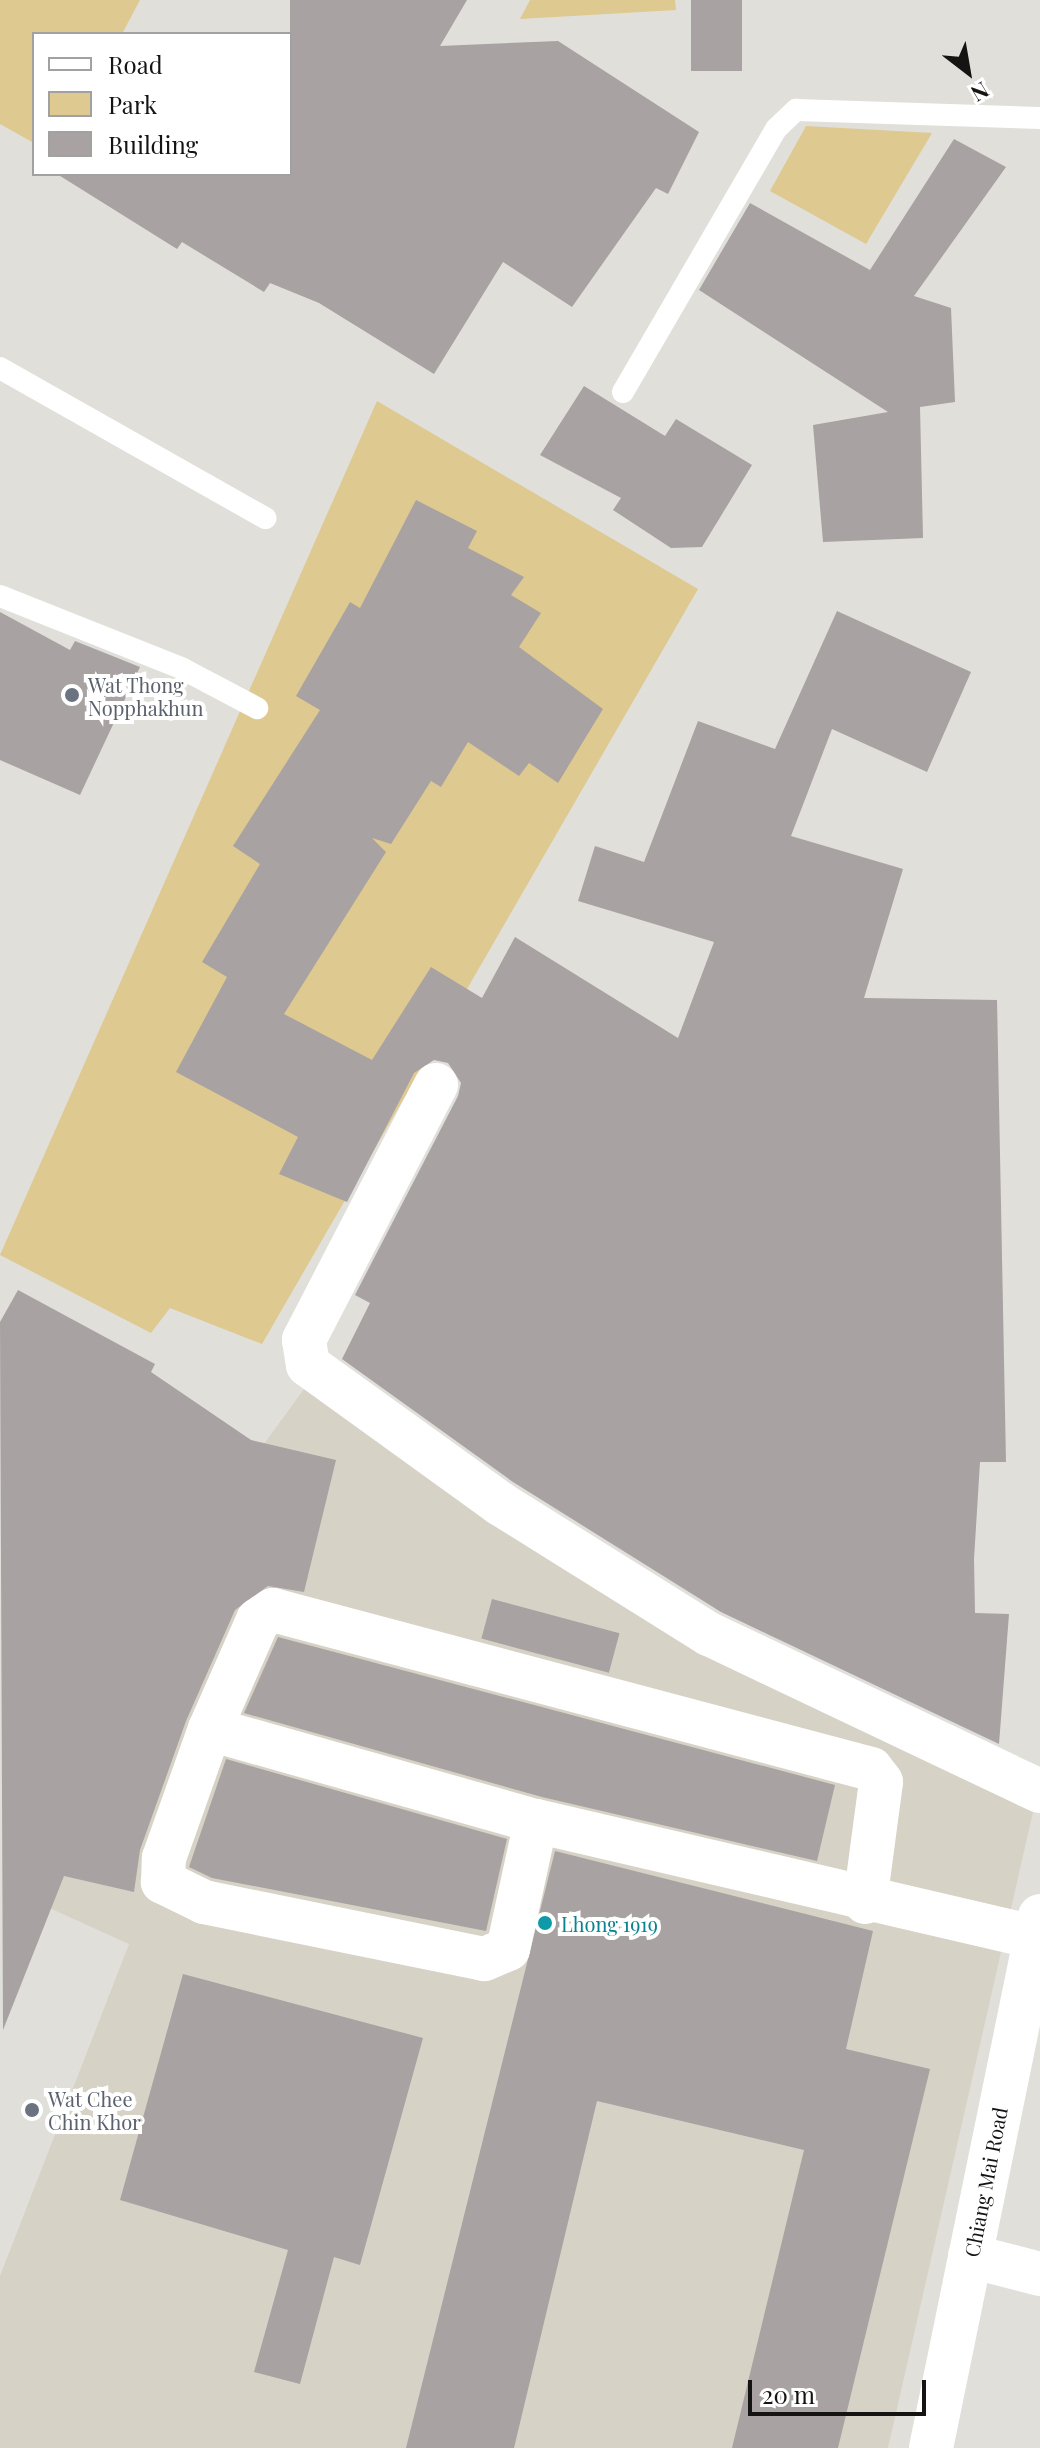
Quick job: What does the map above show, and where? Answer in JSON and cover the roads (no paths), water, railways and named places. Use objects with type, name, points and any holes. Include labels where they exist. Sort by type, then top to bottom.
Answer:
[{"type":"street","points":[[436,1085],[304,1340],[308,1365],[499,1503],[709,1634],[1040,1791]]},
{"type":"street","points":[[536,1821],[508,1949],[484,1959],[204,1902],[163,1882],[164,1858],[210,1729],[258,1620],[273,1610],[297,1611],[871,1769],[881,1782],[865,1902]]},
{"type":"street","points":[[210,1729],[536,1821],[865,1902],[1037,1926]]},
{"type":"street","name":"Chiang Mai Road","points":[[931,2448],[1037,1926]]},
{"type":"street","points":[[970,2256],[1040,2274]]},
{"type":"lane","points":[[623,392],[776,129],[796,110],[1040,118]]},
{"type":"lane","points":[[0,368],[265,518]]},
{"type":"lane","points":[[0,596],[202,677],[253,706]]},
{"type":"place","name":"Wat Thong Nopphakhun","points":[[72,695]]},
{"type":"place","name":"Lhong 1919","points":[[545,1923]]},
{"type":"place","name":"Wat Chee Chin Khor","points":[[32,2110]]}]
